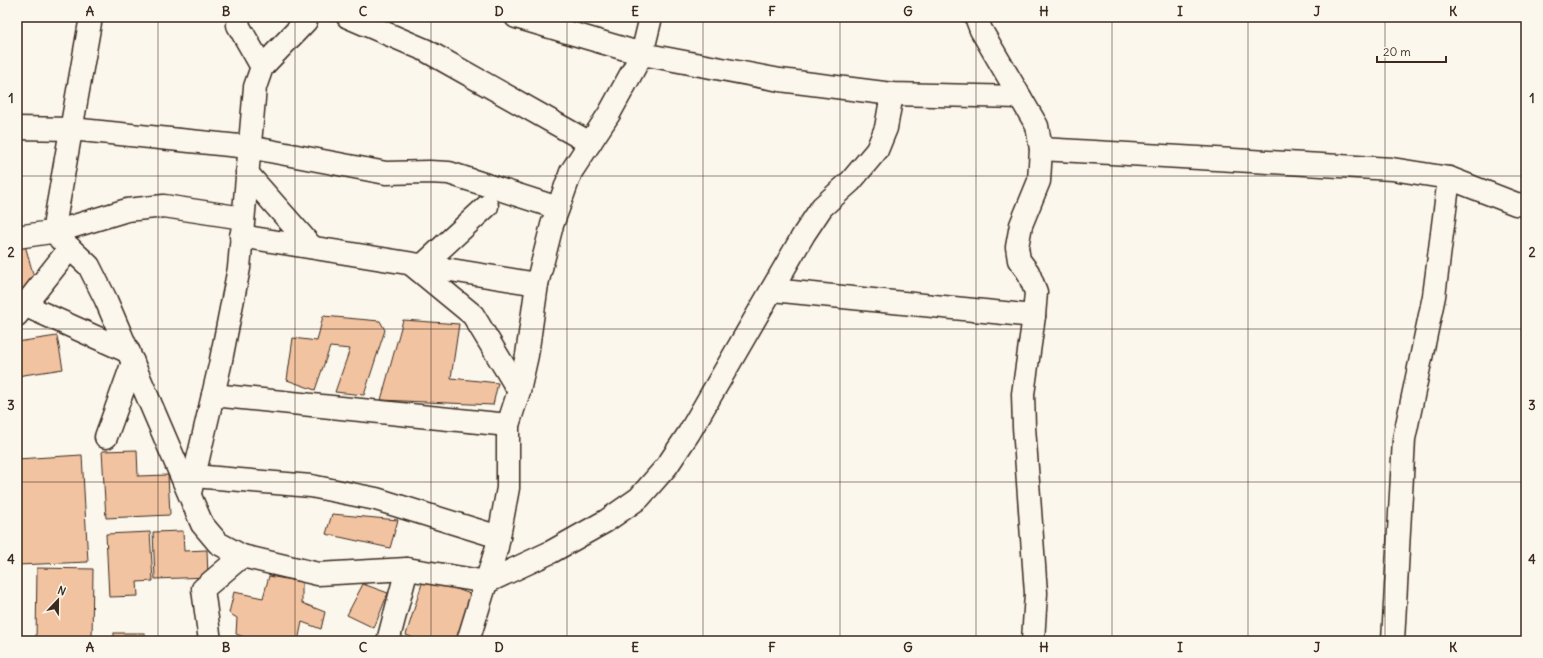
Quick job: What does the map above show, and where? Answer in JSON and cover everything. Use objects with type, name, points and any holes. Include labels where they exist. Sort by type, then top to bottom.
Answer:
[{"type":"street","points":[[91,17],[55,221],[64,239],[89,266],[106,300],[131,357],[192,484],[202,524],[218,543],[242,556],[318,574],[407,569],[486,582],[550,552],[606,521],[639,498],[667,466],[688,433],[804,234],[822,207],[851,181],[877,150],[886,128],[892,94]]},
{"type":"street","points":[[239,17],[238,25],[262,67]]},
{"type":"street","points":[[192,484],[213,395],[239,268],[254,87],[262,67],[306,21],[307,17]]},
{"type":"street","points":[[348,17],[426,50],[590,143]]},
{"type":"street","points":[[516,17],[642,54],[780,80],[892,94],[1020,97]]},
{"type":"street","points":[[468,641],[497,547],[508,488],[508,425],[519,391],[527,355],[537,284],[552,225],[571,172],[609,114],[642,54],[651,17]]},
{"type":"street","points":[[976,17],[1037,126],[1041,149],[1039,181],[1021,225],[1017,247],[1019,260],[1028,272],[1036,292],[1023,394],[1036,593],[1033,641]]},
{"type":"street","points":[[17,128],[71,129],[249,147],[386,173],[449,173],[558,208]]},
{"type":"street","points":[[1041,149],[1392,169],[1449,178],[1523,207]]},
{"type":"street","points":[[247,172],[312,247]]},
{"type":"street","points":[[1393,641],[1404,439],[1434,296],[1449,178]]},
{"type":"street","points":[[17,237],[64,239],[127,210],[164,206],[312,247],[537,284]]},
{"type":"street","points":[[417,264],[487,206]]},
{"type":"street","points":[[64,239],[19,308],[131,357]]},
{"type":"street","points":[[417,264],[473,315],[519,391]]},
{"type":"street","points":[[772,290],[1034,316]]},
{"type":"street","points":[[106,437],[131,357]]},
{"type":"street","points":[[213,395],[508,425]]},
{"type":"street","points":[[192,484],[311,486],[376,499],[499,537]]},
{"type":"street","points":[[210,641],[203,589],[242,556]]},
{"type":"street","points":[[388,641],[407,569]]},
{"type":"building","points":[[23,238],[37,288],[17,293],[17,240]]},
{"type":"building","points":[[323,316],[380,321],[385,330],[364,395],[335,392],[350,349],[330,347],[315,390],[287,380],[293,338],[317,341]]},
{"type":"building","points":[[403,320],[459,324],[451,378],[498,383],[493,405],[381,400]]},
{"type":"building","points":[[57,336],[63,369],[17,376],[17,342]]},
{"type":"building","points":[[137,450],[138,476],[168,475],[170,515],[106,518],[102,451]]},
{"type":"building","points":[[82,455],[88,562],[17,565],[17,459]]},
{"type":"building","points":[[332,514],[398,520],[390,548],[326,534]]},
{"type":"building","points":[[183,531],[184,551],[207,550],[208,577],[155,579],[153,532]]},
{"type":"building","points":[[150,532],[153,581],[137,582],[138,596],[109,597],[106,534]]},
{"type":"building","points":[[37,568],[93,569],[92,641],[36,641]]},
{"type":"building","points":[[269,576],[302,582],[302,603],[325,612],[321,629],[302,622],[298,641],[254,641],[236,634],[237,618],[229,613],[234,592],[263,598]]},
{"type":"building","points":[[424,577],[473,595],[458,641],[421,641],[406,635]]},
{"type":"building","points":[[363,584],[388,593],[374,628],[347,615]]},
{"type":"building","points":[[114,633],[145,633],[145,641],[114,641]]}]
